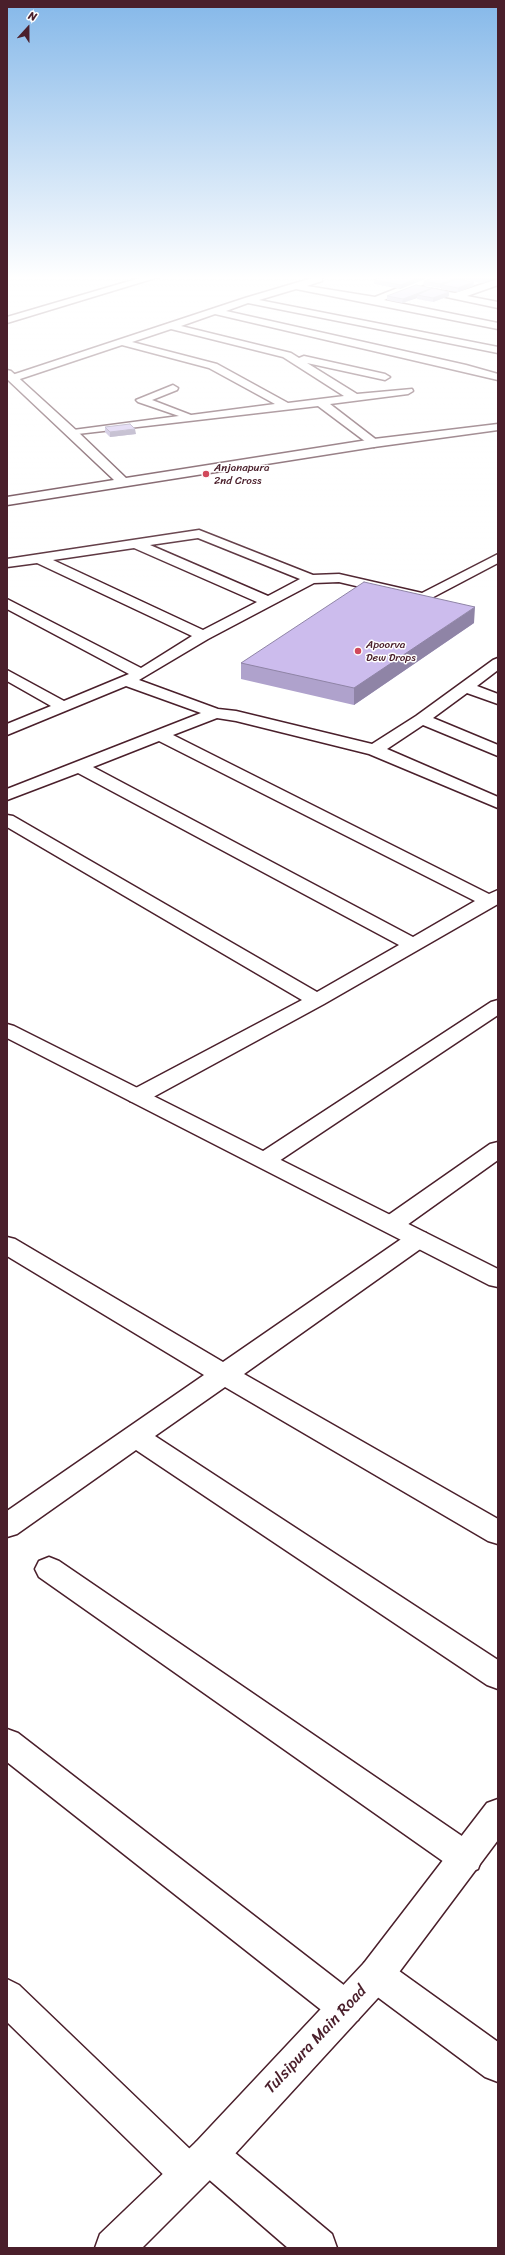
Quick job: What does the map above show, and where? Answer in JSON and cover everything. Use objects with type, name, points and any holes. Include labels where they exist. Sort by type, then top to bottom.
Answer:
[{"type":"street","points":[[16,380],[73,432],[123,482]]},
{"type":"street","points":[[239,380],[286,406]]},
{"type":"street","points":[[327,380],[354,397]]},
{"type":"street","points":[[173,388],[142,400],[194,417]]},
{"type":"street","points":[[73,432],[408,391]]},
{"type":"street","points":[[320,402],[374,443]]},
{"type":"street","points":[[7,501],[374,443],[498,426]]},
{"type":"street","points":[[7,563],[194,534],[204,535],[311,579],[339,578],[410,596],[424,598],[498,558]]},
{"type":"street","points":[[134,543],[268,601]]},
{"type":"street","points":[[38,558],[203,636]]},
{"type":"street","points":[[7,730],[134,677],[203,636],[311,579]]},
{"type":"street","points":[[7,603],[134,677],[215,713],[236,716],[375,750],[498,803]]},
{"type":"street","points":[[375,750],[422,719],[498,663]]},
{"type":"street","points":[[7,676],[64,707]]},
{"type":"street","points":[[466,687],[498,699]]},
{"type":"street","points":[[7,795],[215,713]]},
{"type":"street","points":[[422,719],[498,751]]},
{"type":"street","points":[[160,735],[493,899]]},
{"type":"street","points":[[80,767],[414,945]]},
{"type":"street","points":[[7,820],[317,1000]]},
{"type":"street","points":[[138,1096],[317,1000],[493,899]]},
{"type":"street","points":[[265,1160],[498,1006]]},
{"type":"street","points":[[7,1030],[498,1279]]},
{"type":"street","points":[[392,1224],[498,1149]]},
{"type":"street","points":[[11,1517],[135,1436],[418,1239]]},
{"type":"street","points":[[7,1245],[223,1374],[498,1533]]},
{"type":"street","points":[[135,1436],[498,1676]]},
{"type":"street","points":[[48,1569],[466,1858]]},
{"type":"street","points":[[7,1743],[346,2008]]},
{"type":"street","name":"Tulsipura Main Road","points":[[114,2248],[199,2165],[376,1975],[498,1814]]},
{"type":"street","points":[[376,1975],[498,2064]]},
{"type":"street","points":[[7,1997],[199,2165],[318,2248]]},
{"type":"building","points":[[130,424],[135,429],[110,432],[105,427]]},
{"type":"building","name":"Apoorva Dew Drops","points":[[364,582],[475,607],[354,688],[241,663]]},
{"type":"place","name":"Anjanapura 2nd Cross","points":[[206,474]]},
{"type":"place","name":"Apoorva Dew Drops","points":[[358,651]]}]
